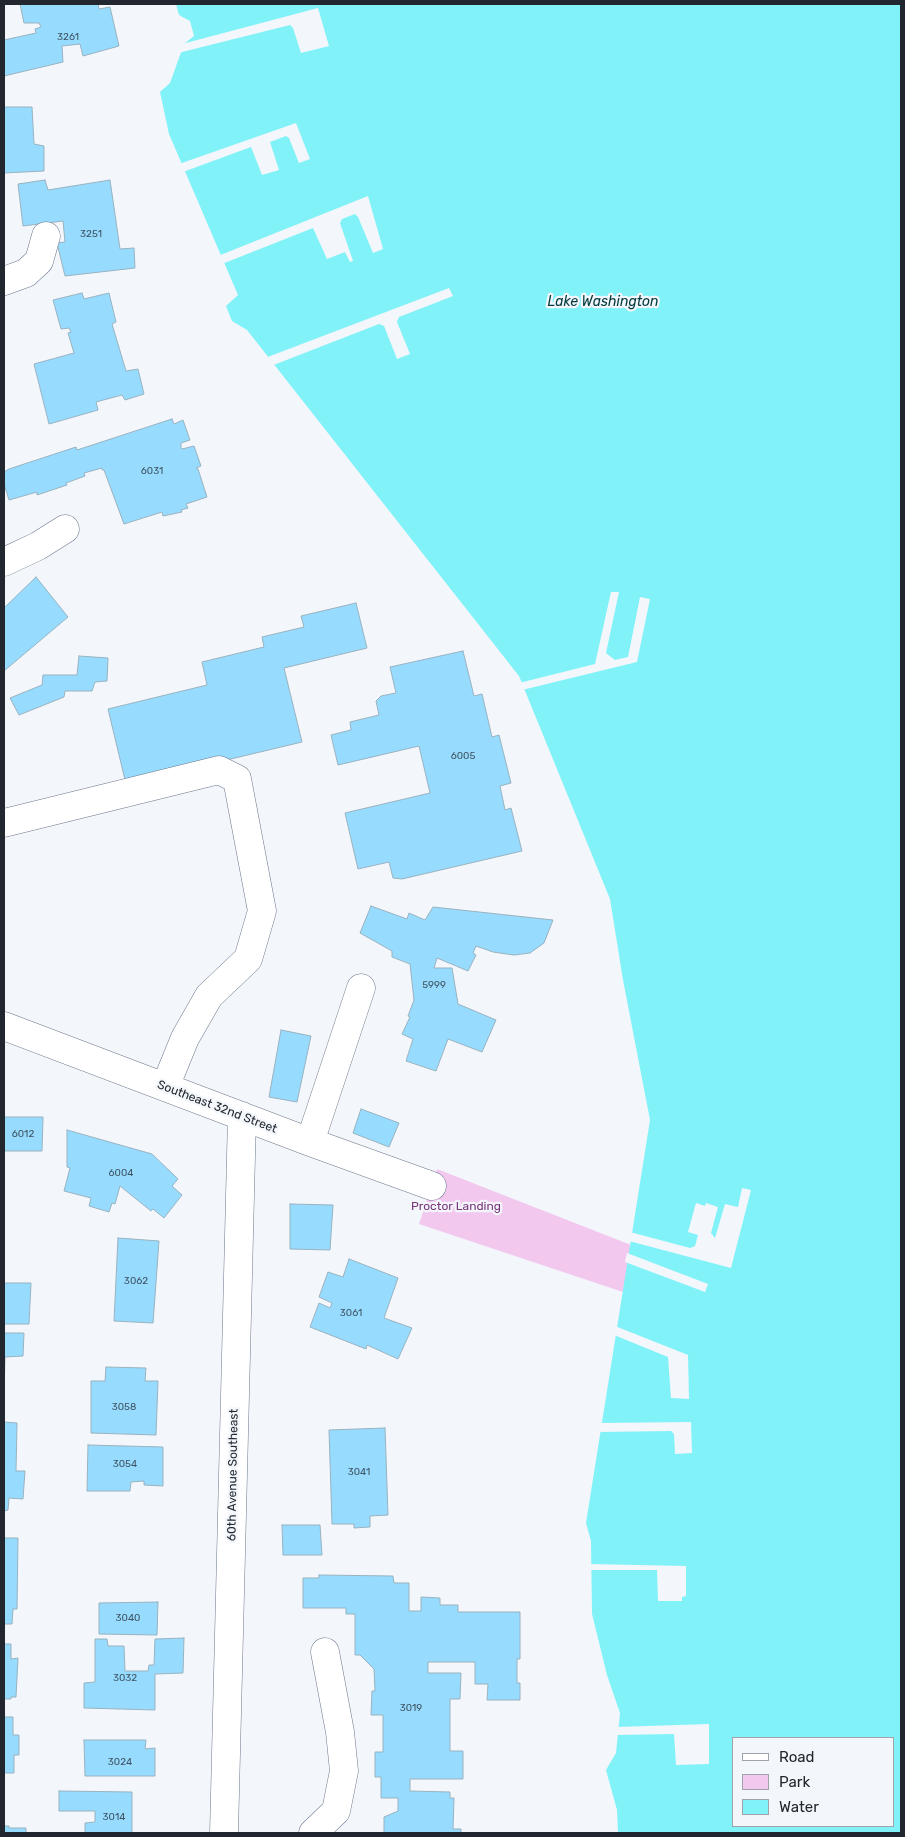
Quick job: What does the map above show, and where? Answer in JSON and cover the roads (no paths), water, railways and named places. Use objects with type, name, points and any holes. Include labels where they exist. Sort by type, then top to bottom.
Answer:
[{"type":"street","points":[[4,280],[26,272],[39,262],[46,236]]},
{"type":"street","points":[[4,562],[38,546],[65,529]]},
{"type":"street","points":[[4,823],[219,770],[237,778],[262,911],[248,959],[209,996],[185,1038],[165,1087]]},
{"type":"street","points":[[310,1142],[361,988]]},
{"type":"street","name":"Southeast 32nd Street","points":[[4,1026],[310,1142],[432,1186]]},
{"type":"street","name":"60th Avenue Southeast","points":[[224,1833],[242,1116]]},
{"type":"street","points":[[313,1833],[336,1811],[344,1771],[340,1732],[324,1652]]},
{"type":"water","name":"Lake Washington","points":[[176,4],[901,4],[901,1833],[618,1833],[617,1810],[606,1770],[616,1753],[620,1713],[607,1675],[592,1614],[591,1541],[586,1523],[650,1120],[623,980],[610,899],[519,676],[247,330],[232,321],[226,306],[238,295],[169,134],[160,92],[170,83],[184,44],[194,36],[190,21],[179,15]]},
{"type":"park label","name":"Proctor Landing","points":[[456,1207]]}]
